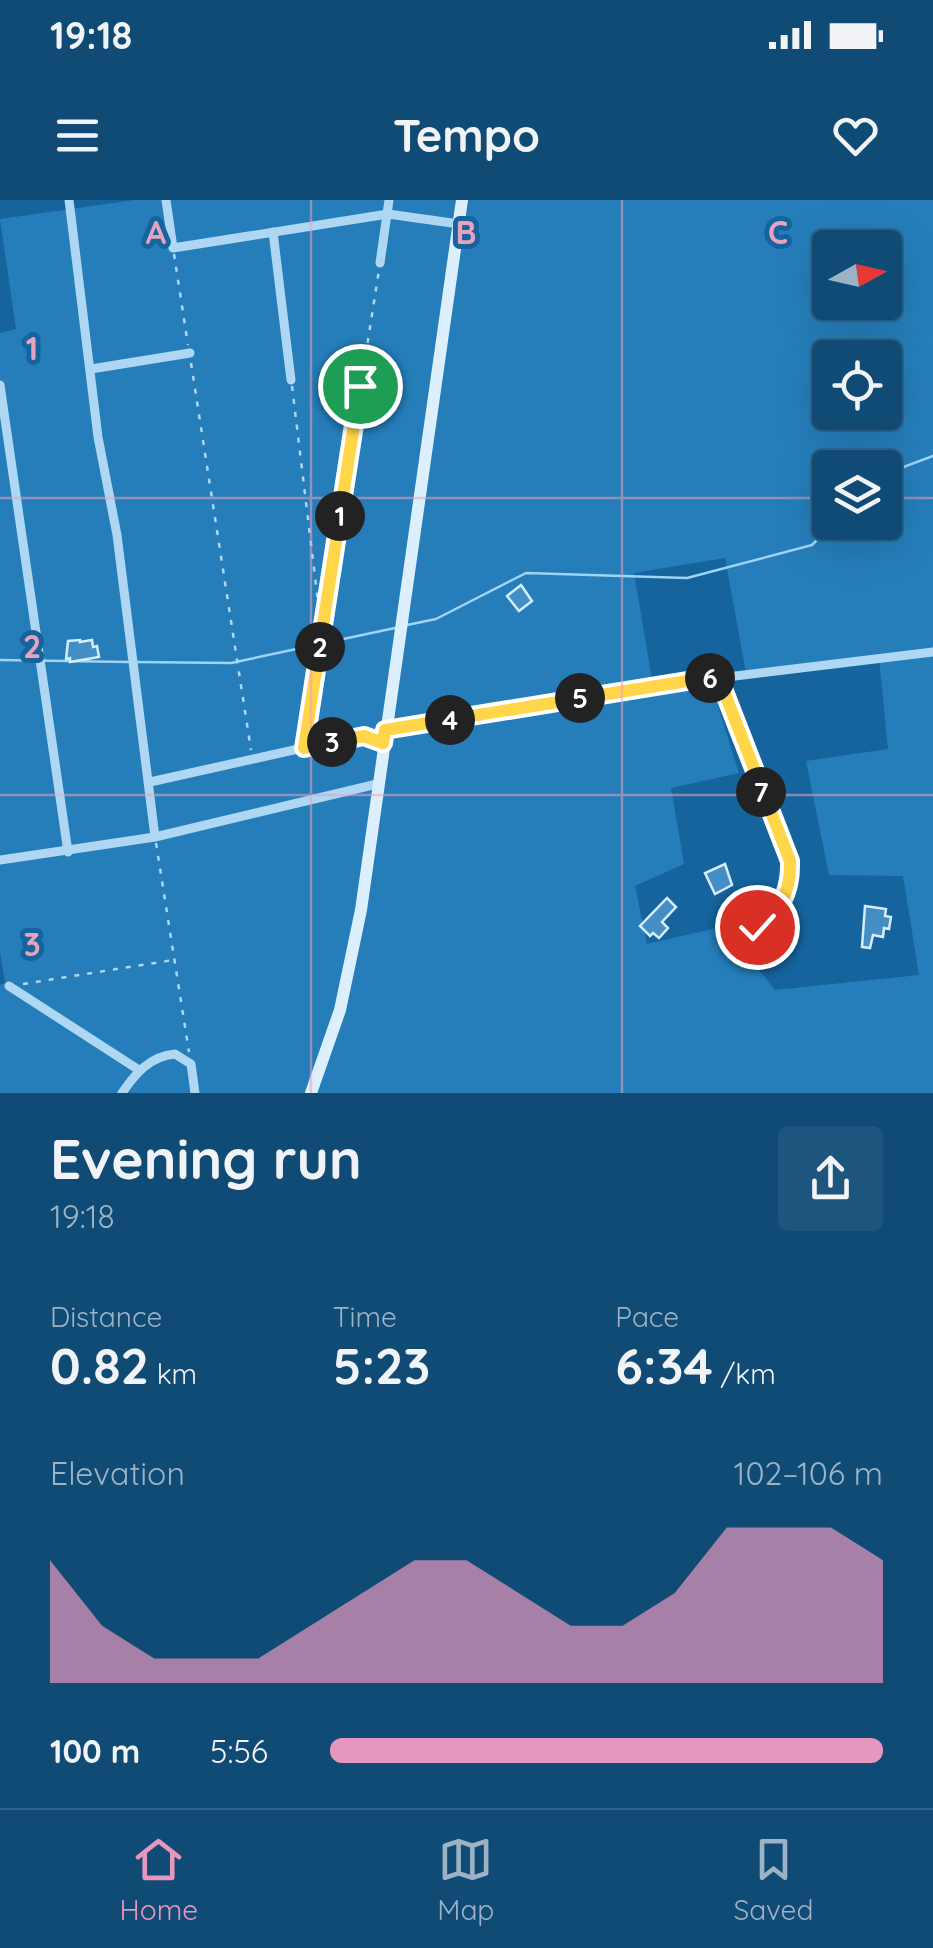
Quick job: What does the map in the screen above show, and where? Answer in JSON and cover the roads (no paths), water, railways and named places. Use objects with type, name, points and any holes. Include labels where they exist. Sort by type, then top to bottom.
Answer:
[{"type":"main road","points":[[311,1093],[340,1010],[362,910],[462,200]]},
{"type":"street","points":[[69,200],[98,437],[117,535],[155,836]]},
{"type":"street","points":[[166,200],[173,248],[388,214],[459,224]]},
{"type":"street","points":[[380,263],[389,200]]},
{"type":"street","points":[[273,232],[291,380]]},
{"type":"street","points":[[91,369],[190,353]]},
{"type":"street","points":[[0,385],[68,852]]},
{"type":"street","points":[[150,782],[364,736],[384,737],[718,676],[933,652]]},
{"type":"street","points":[[718,676],[790,861],[790,878],[780,907],[770,919],[741,932]]},
{"type":"street","points":[[0,860],[155,836],[378,784]]},
{"type":"street","points":[[9,986],[140,1070]]},
{"type":"street","points":[[122,1093],[140,1070],[165,1054],[184,1057],[191,1064],[195,1093]]},
{"type":"waterway","points":[[902,468],[933,456]]},
{"type":"waterway","points":[[407,625],[436,619],[526,573],[687,578],[812,545],[817,540]]},
{"type":"waterway","points":[[136,662],[231,663],[395,628]]},
{"type":"waterway","points":[[0,660],[128,662]]}]
